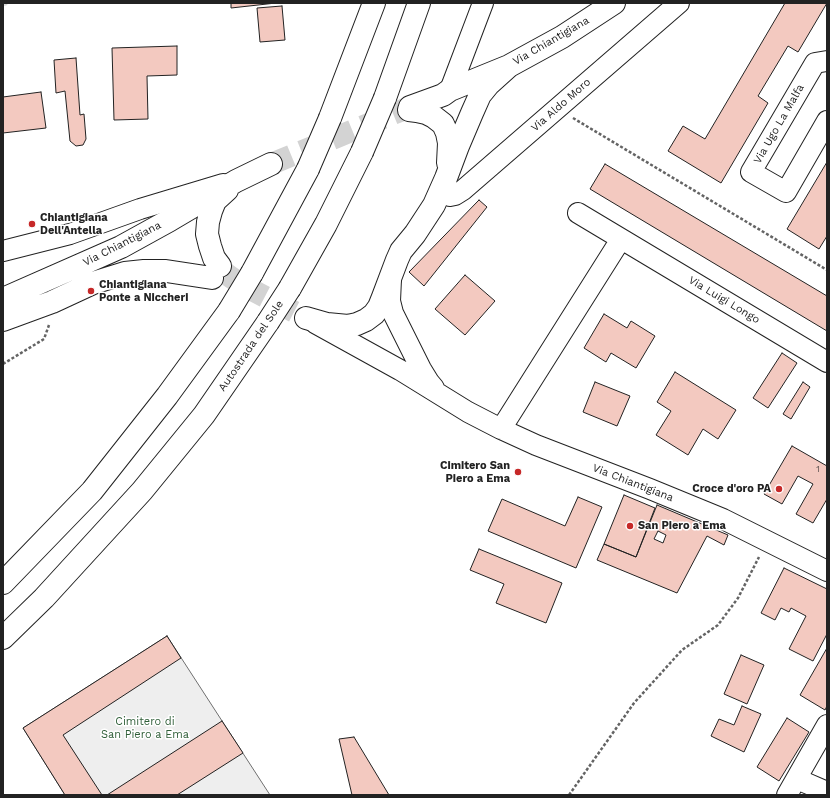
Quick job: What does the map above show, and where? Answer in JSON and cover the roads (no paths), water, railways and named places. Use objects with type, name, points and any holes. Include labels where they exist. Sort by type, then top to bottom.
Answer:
[{"type":"main road","points":[[3,583],[92,491],[167,396],[229,311],[252,273],[308,169],[330,118],[374,3]]},
{"type":"main road","name":"Autostrada del Sole","points":[[3,638],[44,598],[142,491],[204,415],[268,322],[290,288],[326,224],[362,152],[385,98],[419,3]]},
{"type":"main road","name":"Via Chiantigiana","points":[[444,183],[449,153],[448,133],[442,124],[434,117],[426,113],[409,109],[443,95],[450,90],[509,66],[562,37],[614,3]]},
{"type":"main road","name":"Via Chiantigiana","points":[[306,318],[317,322],[338,326],[357,324],[374,314],[379,307],[401,251],[415,234],[434,205],[480,95],[489,84],[509,66]]},
{"type":"main road","name":"Via Chiantigiana","points":[[3,300],[121,247],[236,181],[271,164]]},
{"type":"main road","name":"Via Chiantigiana","points":[[3,320],[52,302],[94,283],[125,273],[144,271],[216,272],[214,258],[207,234],[208,222],[215,201],[236,181]]},
{"type":"street","points":[[450,90],[483,3]]},
{"type":"street","name":"Via Aldo Moro","points":[[444,183],[444,194],[452,196],[457,194],[679,3]]},
{"type":"street","name":"Via Ugo La Malfa","points":[[827,61],[815,63],[751,172],[786,192],[827,121]]},
{"type":"street","points":[[3,251],[70,234],[140,209],[212,186],[236,181]]},
{"type":"street","name":"Via Luigi Longo","points":[[578,213],[827,362]]},
{"type":"street","points":[[501,429],[621,239]]},
{"type":"street","name":"Via Chiantigiana","points":[[392,273],[390,301],[393,313],[421,369],[429,382],[440,394]]},
{"type":"street","name":"Via Chiantigiana","points":[[306,318],[361,348],[468,412],[536,446],[650,489],[723,519],[825,567]]},
{"type":"street","points":[[827,726],[792,787],[827,792]]},
{"type":"tunnel","points":[[271,164],[410,107]]},
{"type":"tunnel","points":[[220,266],[225,273],[232,278],[306,318]]},
{"type":"place","name":"Chiantigiana Dell'Antella","points":[[32,224]]},
{"type":"place","name":"Chiantigiana Ponte a Niccheri","points":[[91,291]]},
{"type":"place","name":"Cimitero San Piero a Ema","points":[[518,472]]},
{"type":"place","name":"Croce d'oro PA","points":[[779,489]]},
{"type":"place","name":"San Piero a Ema","points":[[630,526]]},
{"type":"park label","name":"Cimitero di San Piero a Ema","points":[[145,728]]}]
